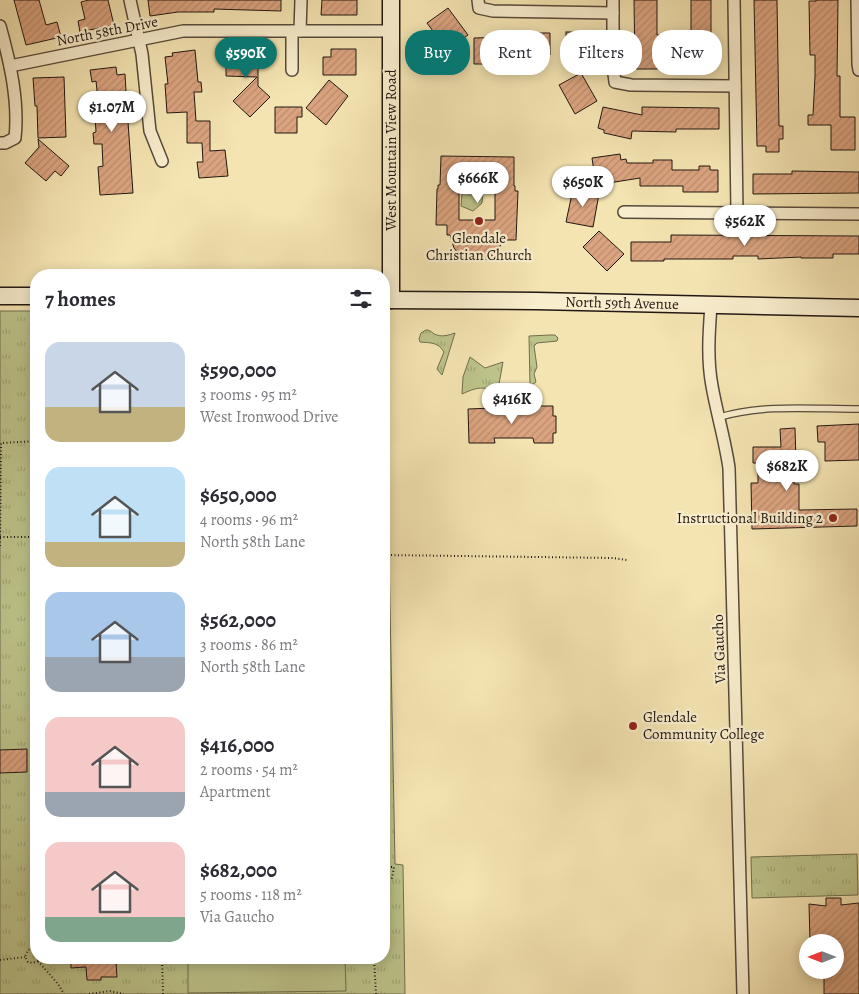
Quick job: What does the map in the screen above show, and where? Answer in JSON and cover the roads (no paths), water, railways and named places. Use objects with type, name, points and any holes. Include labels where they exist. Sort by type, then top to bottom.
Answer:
[{"type":"main road","name":"West Mountain View Road","points":[[388,269],[391,0]]},
{"type":"main road","points":[[0,296],[30,296]]},
{"type":"main road","name":"North 59th Avenue","points":[[390,300],[859,308]]},
{"type":"street","points":[[130,0],[139,39],[150,131],[162,161]]},
{"type":"street","points":[[292,70],[301,0]]},
{"type":"street","points":[[478,0],[479,8],[493,11],[613,13]]},
{"type":"street","points":[[613,0],[613,66],[615,82],[631,85],[735,86]]},
{"type":"street","points":[[734,0],[737,213]]},
{"type":"street","points":[[857,0],[859,70]]},
{"type":"street","points":[[0,26],[10,66],[16,116],[15,138],[5,143],[0,143]]},
{"type":"street","name":"North 58th Drive","points":[[10,66],[183,31],[390,31]]},
{"type":"street","points":[[624,212],[859,214]]},
{"type":"street","name":"Via Gaucho","points":[[711,305],[710,373],[729,468],[743,994]]},
{"type":"lane","points":[[720,417],[739,411],[758,409],[859,409]]},
{"type":"place","name":"Glendale Christian Church","points":[[479,221]]},
{"type":"place","name":"Instructional Building 2","points":[[833,518]]},
{"type":"place","name":"Glendale Community College","points":[[633,726]]}]
